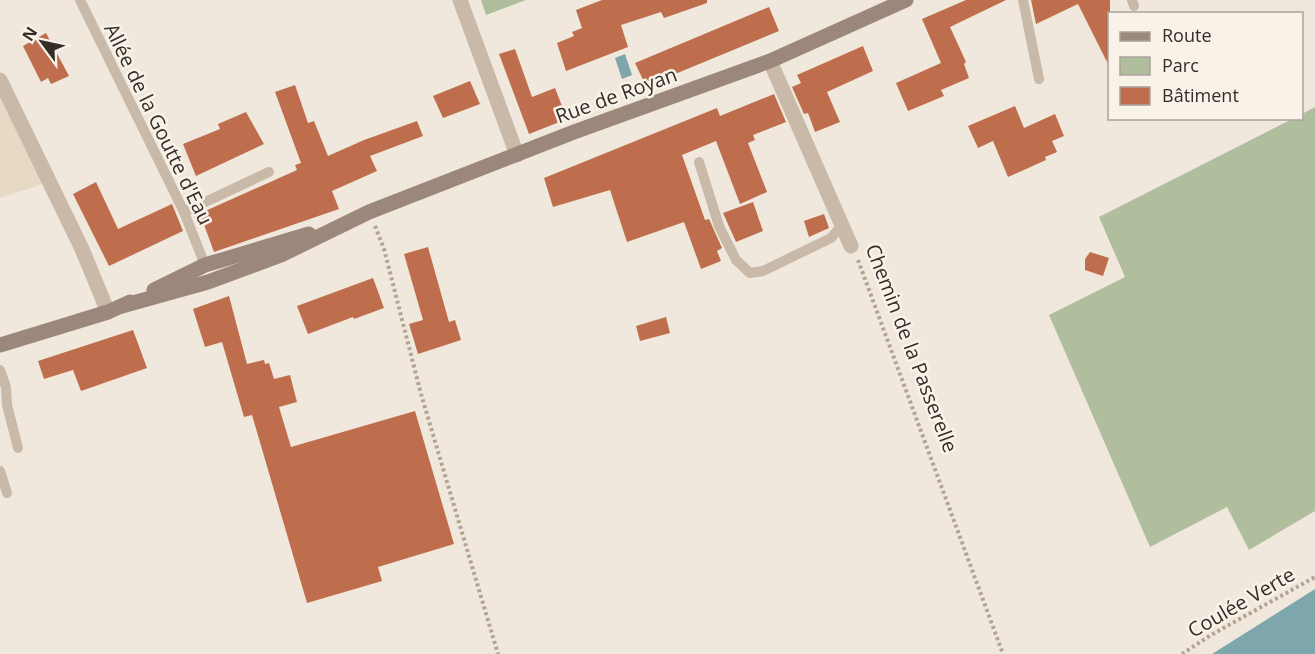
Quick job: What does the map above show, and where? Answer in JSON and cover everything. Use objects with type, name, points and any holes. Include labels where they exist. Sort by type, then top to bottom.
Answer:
[{"type":"main road","name":"Rue de Royan","points":[[0,345],[208,282],[281,255],[369,212],[770,62],[906,0]]},
{"type":"main road","name":"Rue de Royan","points":[[115,309],[205,265],[338,226]]},
{"type":"street","points":[[460,0],[517,155]]},
{"type":"street","name":"Chemin de la Passerelle","points":[[770,62],[851,246]]},
{"type":"street","points":[[0,80],[82,249],[115,309]]},
{"type":"lane","name":"Allée de la Goutte d'Eau","points":[[80,0],[184,212],[205,265]]},
{"type":"lane","points":[[1023,0],[1039,79]]},
{"type":"lane","points":[[699,162],[719,226],[736,261],[750,273],[763,272],[831,238],[842,225]]},
{"type":"lane","points":[[184,212],[269,172]]},
{"type":"lane","points":[[0,370],[6,387],[6,405],[18,448]]},
{"type":"lane","points":[[0,471],[7,493]]},
{"type":"path","points":[[369,212],[384,249],[421,394],[498,654]]},
{"type":"path","name":"Chemin de la Passerelle","points":[[851,246],[865,277],[1003,654]]},
{"type":"path","name":"Coulée Verte","points":[[1182,654],[1211,635],[1315,577]]},
{"type":"green space","points":[[481,0],[526,0],[486,15]]},
{"type":"green space","points":[[1315,107],[1315,511],[1249,550],[1227,507],[1150,547],[1049,315],[1125,277],[1099,217],[1290,120],[1303,120],[1303,113]]},
{"type":"shaded area","points":[[0,80],[49,182],[0,198]]},
{"type":"water","points":[[625,54],[632,75],[622,79],[615,58]]},
{"type":"water","points":[[1315,589],[1315,654],[1212,654]]},
{"type":"building","points":[[602,0],[707,0],[707,3],[664,18],[661,12],[621,25],[628,47],[566,71],[557,43],[574,36],[572,32],[582,28],[576,10]]},
{"type":"building","points":[[966,0],[1006,0],[950,27],[966,62],[964,64],[969,78],[941,90],[944,96],[908,111],[896,83],[941,63],[922,19]]},
{"type":"building","points":[[1031,0],[1110,0],[1108,64],[1078,4],[1036,24]]},
{"type":"building","points":[[769,7],[779,31],[646,86],[635,63]]},
{"type":"building","points":[[46,33],[69,76],[51,84],[48,78],[41,82],[23,46]]},
{"type":"building","points":[[863,46],[873,71],[827,92],[840,122],[815,132],[808,113],[804,114],[792,87],[801,83],[797,75]]},
{"type":"building","points":[[515,49],[532,97],[555,88],[567,119],[529,134],[499,54]]},
{"type":"building","points":[[470,81],[480,104],[443,118],[433,96]]},
{"type":"building","points":[[295,85],[308,123],[314,121],[328,156],[417,121],[423,136],[370,156],[377,171],[332,191],[339,209],[214,252],[203,222],[197,224],[194,216],[297,170],[295,165],[301,163],[275,92]]},
{"type":"building","points":[[774,94],[786,122],[753,135],[755,140],[748,143],[767,192],[740,204],[716,141],[682,155],[705,220],[709,219],[722,248],[717,251],[721,261],[701,269],[684,222],[627,242],[610,190],[553,207],[544,178],[717,108],[720,116]]},
{"type":"building","points":[[1015,106],[1024,128],[1055,114],[1064,136],[1052,141],[1057,152],[1045,157],[1046,160],[1008,177],[993,141],[978,148],[968,126]]},
{"type":"building","points":[[246,112],[264,144],[196,176],[183,144],[220,129],[218,124]]},
{"type":"building","points":[[96,182],[118,229],[172,204],[183,231],[109,266],[73,194]]},
{"type":"building","points":[[753,202],[763,231],[736,242],[723,213]]},
{"type":"building","points":[[824,214],[829,228],[809,237],[804,221]]},
{"type":"building","points":[[428,247],[449,322],[455,320],[461,340],[418,354],[409,324],[423,320],[404,254]]},
{"type":"building","points":[[1090,252],[1109,258],[1103,276],[1085,270],[1085,259]]},
{"type":"building","points":[[373,278],[384,308],[308,334],[297,306]]},
{"type":"building","points":[[229,296],[247,364],[264,360],[265,364],[269,363],[274,379],[290,375],[297,402],[279,407],[291,447],[415,411],[454,544],[378,567],[382,581],[307,603],[252,415],[244,417],[222,342],[205,347],[193,309]]},
{"type":"building","points":[[666,317],[670,333],[640,341],[636,326]]},
{"type":"building","points":[[133,330],[147,368],[81,391],[73,370],[44,379],[38,361]]}]
